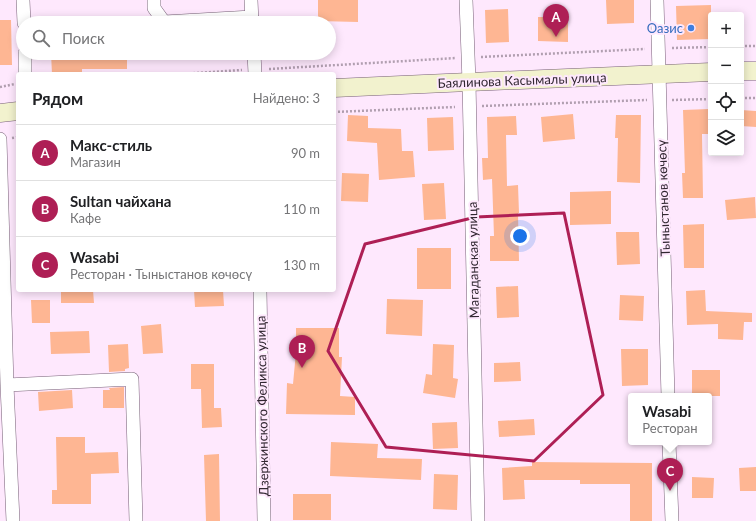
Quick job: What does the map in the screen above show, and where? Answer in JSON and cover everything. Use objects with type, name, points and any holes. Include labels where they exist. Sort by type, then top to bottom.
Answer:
[{"type":"main road","points":[[744,71],[756,71]]},
{"type":"main road","name":"Баялинова Касымалы улица","points":[[336,88],[708,72]]},
{"type":"main road","points":[[0,114],[16,111]]},
{"type":"street","points":[[23,0],[24,16]]},
{"type":"street","points":[[154,0],[154,8],[160,16]]},
{"type":"street","points":[[251,0],[252,16]]},
{"type":"street","name":"Магаданская улица","points":[[466,0],[478,521]]},
{"type":"street","name":"Тыныстанов көчөсү","points":[[656,0],[668,393]]},
{"type":"street","points":[[25,60],[25,72]]},
{"type":"street","points":[[254,60],[255,72]]},
{"type":"street","points":[[0,139],[6,385],[5,448],[13,521]]},
{"type":"street","name":"Дзержинского Феликса улица","points":[[260,292],[264,521]]},
{"type":"street","points":[[6,385],[132,379],[136,521]]},
{"type":"street","points":[[670,445],[672,521]]},
{"type":"path","points":[[744,46],[756,46]]},
{"type":"path","points":[[255,72],[468,57],[708,47]]},
{"type":"path","points":[[0,87],[16,84]]},
{"type":"path","points":[[744,98],[756,98]]},
{"type":"path","points":[[336,112],[708,99]]},
{"type":"highlighted area","points":[[564,213],[603,395],[534,461],[386,447],[328,351],[365,244],[476,217]]},
{"type":"building","points":[[318,0],[358,0],[358,22],[336,21],[336,16],[318,16]]},
{"type":"building","points":[[606,0],[634,0],[634,23],[607,24]]},
{"type":"building","points":[[711,5],[711,12],[708,12],[708,39],[677,40],[676,6]]},
{"type":"building","points":[[508,9],[509,42],[486,43],[485,10]]},
{"type":"building","points":[[538,17],[568,17],[568,42],[538,41]]},
{"type":"building","points":[[0,20],[11,20],[12,65],[0,65]]},
{"type":"building","points":[[51,60],[127,60],[127,69],[82,69],[82,72],[52,72]]},
{"type":"building","points":[[708,109],[708,134],[702,134],[703,198],[683,198],[682,173],[685,173],[683,110]]},
{"type":"building","points":[[744,110],[756,111],[756,127],[744,126]]},
{"type":"building","points":[[573,114],[575,139],[543,142],[541,117]]},
{"type":"building","points":[[348,115],[368,116],[368,128],[401,129],[402,151],[413,151],[415,177],[379,180],[377,143],[347,141]]},
{"type":"building","points":[[616,115],[641,115],[640,183],[617,182],[618,138],[615,138]]},
{"type":"building","points":[[516,116],[517,135],[506,135],[507,186],[518,185],[519,261],[490,261],[490,236],[494,236],[492,179],[483,180],[482,158],[488,158],[487,117]]},
{"type":"building","points":[[453,117],[454,150],[428,151],[427,118]]},
{"type":"building","points":[[342,173],[369,174],[368,202],[341,201]]},
{"type":"building","points":[[444,183],[446,219],[424,220],[422,184]]},
{"type":"building","points":[[611,191],[611,224],[570,225],[570,192]]},
{"type":"building","points":[[755,197],[756,218],[727,220],[725,200]]},
{"type":"building","points":[[704,224],[704,268],[684,268],[683,225]]},
{"type":"building","points":[[616,232],[639,232],[640,264],[617,265]]},
{"type":"building","points":[[417,248],[451,248],[451,289],[417,289]]},
{"type":"building","points":[[518,286],[519,317],[497,318],[496,287]]},
{"type":"building","points":[[705,290],[706,311],[752,313],[752,322],[744,322],[743,340],[718,339],[718,324],[687,325],[686,291]]},
{"type":"building","points":[[61,292],[93,292],[94,303],[61,303]]},
{"type":"building","points":[[194,292],[223,292],[224,306],[195,307]]},
{"type":"building","points":[[620,295],[644,296],[643,321],[619,320]]},
{"type":"building","points":[[387,299],[423,300],[422,336],[386,334]]},
{"type":"building","points":[[31,300],[50,300],[50,323],[32,323]]},
{"type":"building","points":[[161,324],[163,353],[143,354],[141,326]]},
{"type":"building","points":[[296,328],[339,328],[339,357],[342,357],[340,396],[355,397],[355,415],[286,414],[287,383],[293,384],[296,352]]},
{"type":"building","points":[[89,331],[90,353],[51,354],[50,332]]},
{"type":"building","points":[[128,344],[129,368],[125,369],[125,371],[109,372],[108,345]]},
{"type":"building","points":[[433,344],[454,345],[453,378],[458,379],[455,398],[423,393],[426,374],[432,375]]},
{"type":"building","points":[[621,349],[648,349],[648,385],[622,386]]},
{"type":"building","points":[[520,362],[521,381],[494,382],[494,363]]},
{"type":"building","points":[[191,364],[214,364],[214,408],[221,408],[222,427],[202,428],[201,389],[191,389]]},
{"type":"building","points":[[692,370],[720,370],[720,396],[712,396],[712,393],[692,393]]},
{"type":"building","points":[[124,387],[124,408],[103,408],[103,390]]},
{"type":"building","points":[[72,390],[73,408],[39,411],[38,392]]},
{"type":"building","points":[[534,419],[535,435],[499,437],[498,421]]},
{"type":"building","points":[[457,422],[458,448],[433,449],[432,423]]},
{"type":"building","points":[[56,437],[85,437],[85,453],[118,452],[119,473],[91,474],[91,504],[52,504],[52,490],[57,490]]},
{"type":"building","points":[[331,442],[378,444],[377,458],[422,459],[421,480],[330,476]]},
{"type":"building","points":[[219,454],[220,521],[206,521],[204,455]]},
{"type":"building","points":[[532,462],[652,463],[652,521],[630,521],[630,484],[580,484],[580,480],[524,480],[525,499],[503,500],[502,468],[532,466]]},
{"type":"building","points":[[756,467],[756,491],[740,491],[739,468]]},
{"type":"building","points":[[434,474],[458,475],[457,510],[433,509]]},
{"type":"building","points":[[692,477],[714,478],[713,498],[692,498]]},
{"type":"building","points":[[293,494],[331,494],[331,520],[293,520]]},
{"type":"place","name":"Оазис","points":[[691,28]]},
{"type":"place","name":"Макс-стиль","points":[[556,37]]},
{"type":"place","name":"Sultan чайхана","points":[[302,368]]},
{"type":"place","name":"Wasabi","points":[[670,491]]}]
